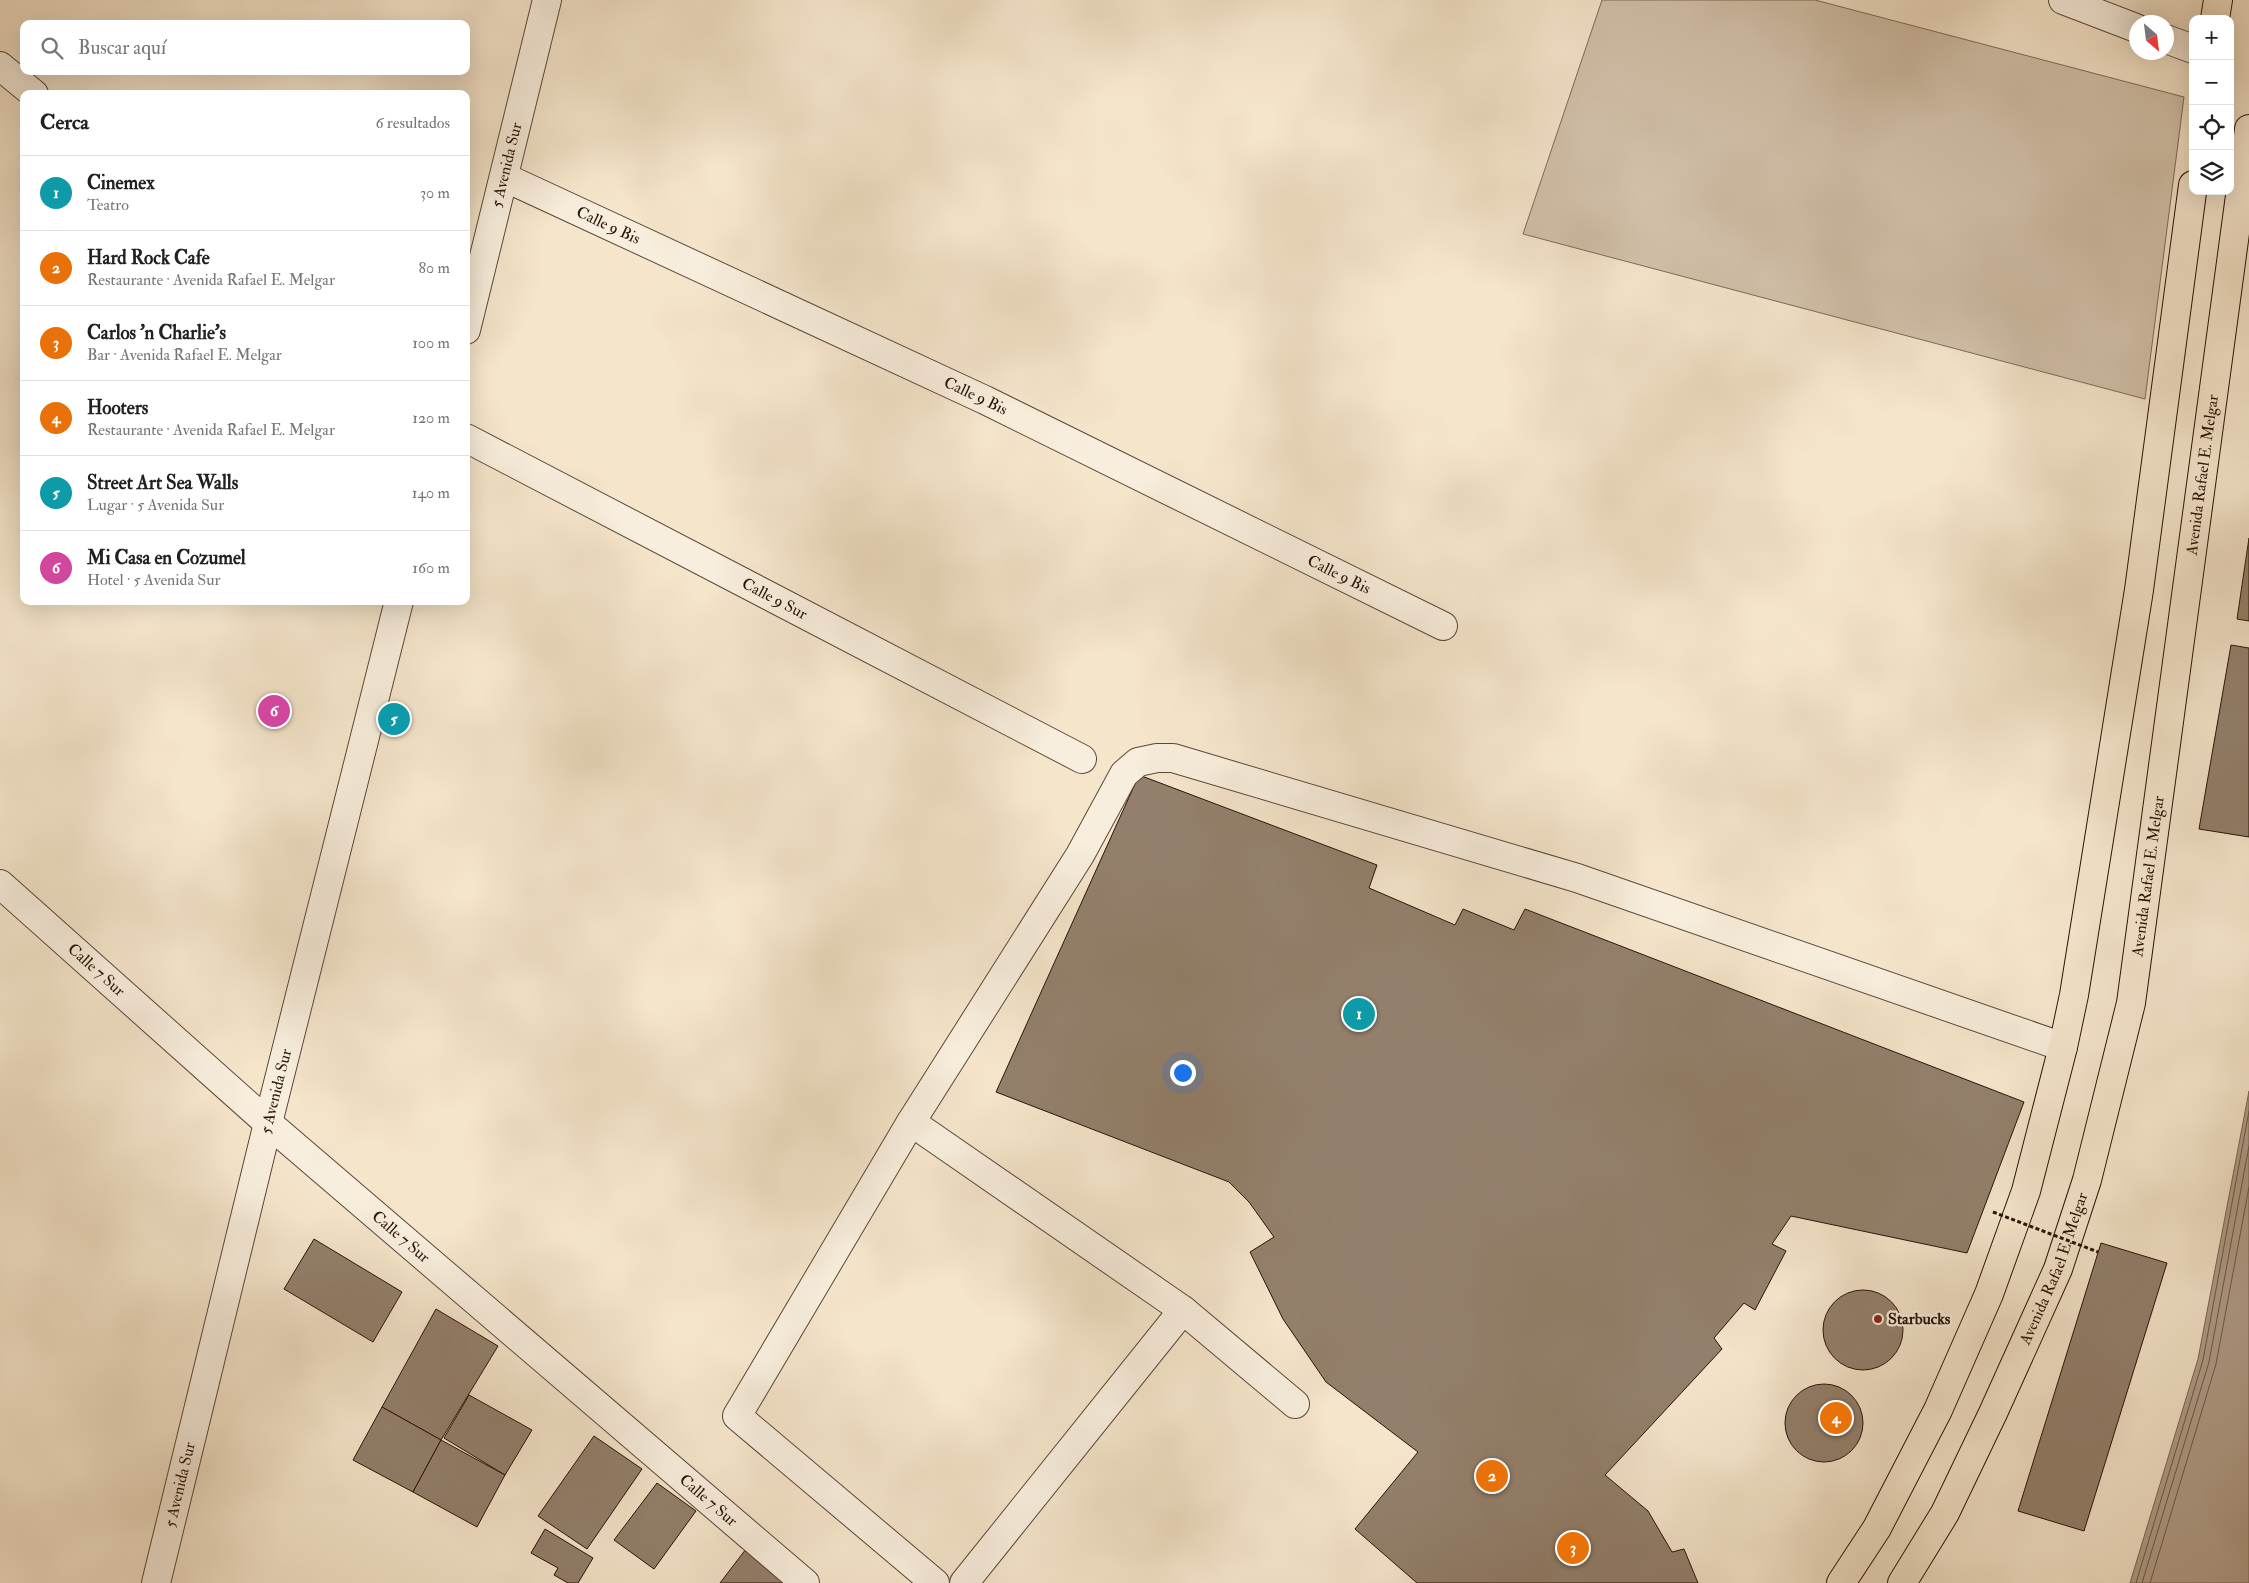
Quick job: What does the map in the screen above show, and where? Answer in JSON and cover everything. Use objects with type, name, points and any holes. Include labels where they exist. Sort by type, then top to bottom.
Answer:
[{"type":"main road","points":[[2216,15],[2218,0]]},
{"type":"main road","name":"Avenida Rafael E. Melgar","points":[[1902,1583],[1945,1512],[1993,1413],[2058,1269],[2087,1180],[2131,1003],[2249,129]]},
{"type":"main road","points":[[1841,1583],[1877,1528],[1938,1410],[1989,1294],[2026,1191],[2064,1047],[2139,590],[2192,195]]},
{"type":"street","name":"5 Avenida Sur","points":[[470,314],[547,0]]},
{"type":"street","points":[[2062,0],[2129,25]]},
{"type":"street","points":[[2174,42],[2189,48]]},
{"type":"street","points":[[0,66],[29,90]]},
{"type":"street","name":"Calle 9 Bis","points":[[504,177],[985,400],[1444,626]]},
{"type":"street","name":"Calle 9 Sur","points":[[470,440],[1082,759]]},
{"type":"street","name":"5 Avenida Sur","points":[[156,1583],[268,1122],[398,605]]},
{"type":"street","points":[[935,1583],[737,1416],[910,1122],[1080,855],[1124,774],[1138,762],[1157,758],[1172,758],[1577,878],[2064,1047]]},
{"type":"street","name":"Calle 7 Sur","points":[[0,884],[268,1122],[805,1583]]},
{"type":"street","points":[[910,1122],[1183,1310],[1295,1404]]},
{"type":"street","points":[[964,1583],[1183,1310]]},
{"type":"path","points":[[1993,1212],[2098,1252]]},
{"type":"shaded area","points":[[1602,0],[1815,0],[2184,97],[2145,399],[1523,234]]},
{"type":"water","points":[[2249,1091],[2249,1583],[2130,1583],[2198,1359]]},
{"type":"building","points":[[2249,538],[2249,621],[2237,619]]},
{"type":"building","points":[[2231,645],[2249,648],[2249,837],[2199,829]]},
{"type":"building","points":[[1139,775],[1377,865],[1369,888],[1455,925],[1463,909],[1514,930],[1525,909],[2024,1102],[1967,1253],[1791,1216],[1772,1244],[1786,1251],[1755,1310],[1744,1303],[1714,1338],[1722,1349],[1605,1475],[1648,1511],[1672,1552],[1684,1549],[1698,1583],[1417,1583],[1355,1529],[1418,1452],[1326,1382],[1283,1319],[1250,1252],[1274,1237],[1249,1202],[1229,1182],[996,1092]]},
{"type":"building","points":[[314,1239],[402,1292],[373,1342],[284,1289]]},
{"type":"building","points":[[2101,1243],[2167,1263],[2084,1531],[2018,1511]]},
{"type":"building","points":[[1863,1290],[1878,1293],[1891,1302],[1900,1315],[1903,1330],[1900,1345],[1891,1358],[1878,1367],[1863,1370],[1848,1367],[1835,1358],[1826,1345],[1823,1330],[1826,1315],[1835,1302],[1848,1293]]},
{"type":"building","points":[[436,1309],[498,1346],[441,1440],[382,1407]]},
{"type":"building","points":[[1824,1384],[1839,1387],[1851,1396],[1860,1408],[1863,1423],[1860,1438],[1851,1450],[1839,1459],[1824,1462],[1809,1459],[1797,1450],[1788,1438],[1785,1423],[1788,1408],[1797,1396],[1809,1387]]},
{"type":"building","points":[[469,1395],[532,1430],[505,1475],[444,1438]]},
{"type":"building","points":[[382,1407],[441,1440],[413,1492],[353,1460]]},
{"type":"building","points":[[594,1436],[642,1469],[587,1549],[538,1516]]},
{"type":"building","points":[[441,1440],[505,1475],[477,1527],[413,1492]]},
{"type":"building","points":[[657,1483],[696,1511],[654,1569],[614,1540]]},
{"type":"building","points":[[545,1529],[593,1558],[578,1583],[568,1583],[554,1575],[558,1568],[531,1553]]},
{"type":"building","points":[[746,1549],[792,1583],[720,1583]]},
{"type":"place","name":"Mi Casa en Cozumel","points":[[274,711]]},
{"type":"place","name":"Street Art Sea Walls","points":[[394,719]]},
{"type":"place","name":"Cinemex","points":[[1359,1014]]},
{"type":"place","name":"Starbucks","points":[[1878,1319]]},
{"type":"place","name":"Hooters","points":[[1836,1418]]},
{"type":"place","name":"Hard Rock Cafe","points":[[1492,1476]]},
{"type":"place","name":"Carlos 'n Charlie's","points":[[1573,1548]]}]
